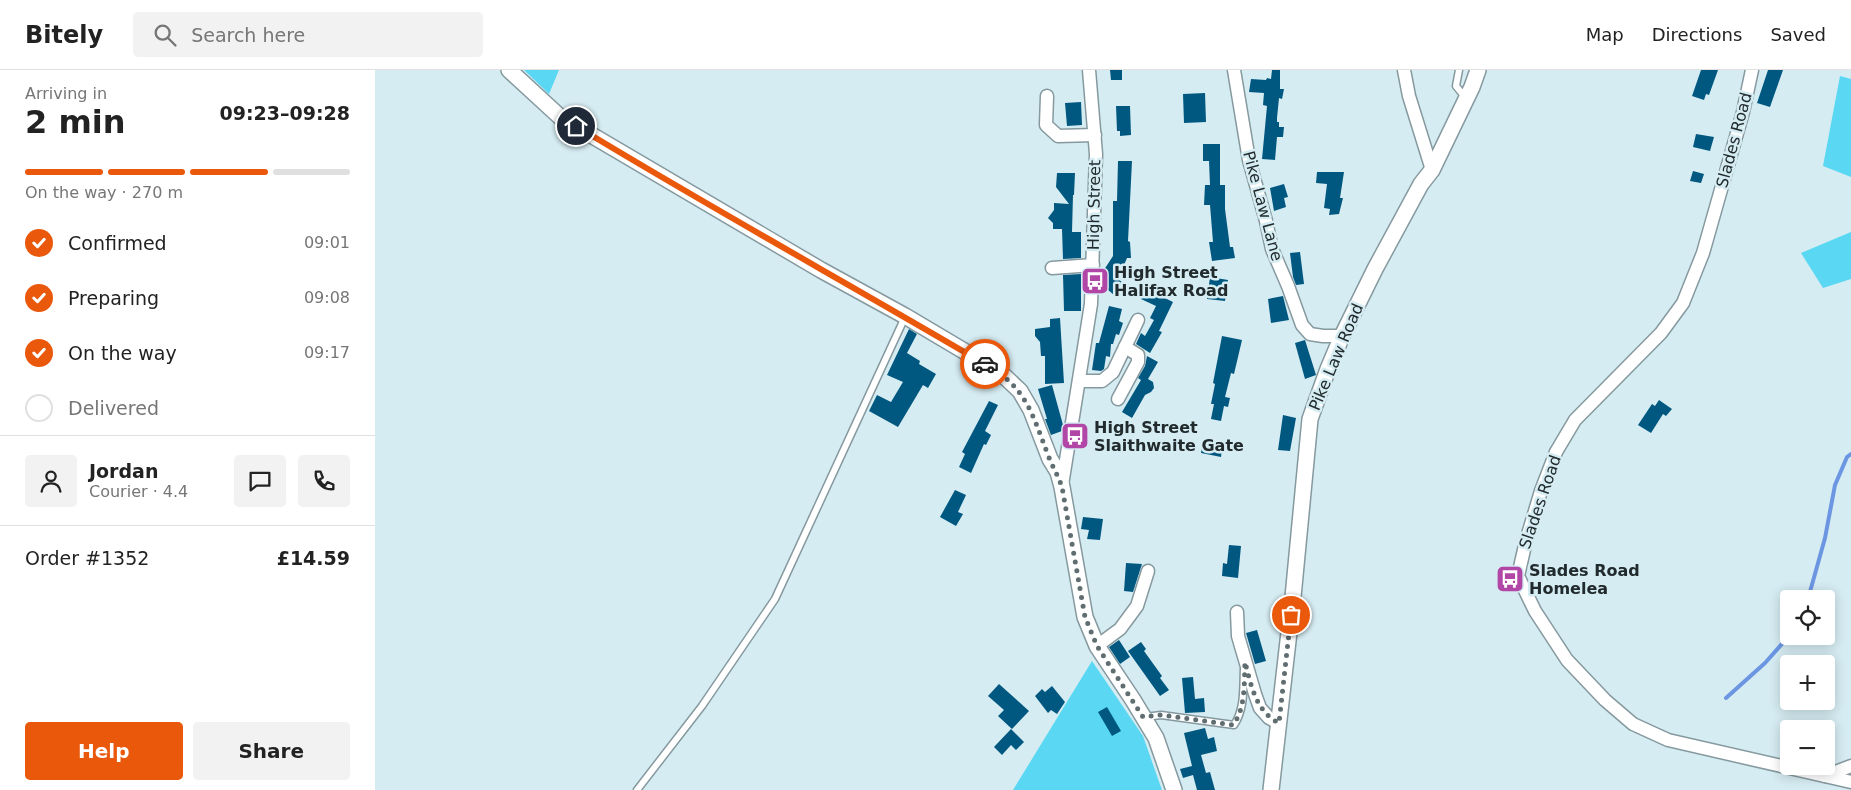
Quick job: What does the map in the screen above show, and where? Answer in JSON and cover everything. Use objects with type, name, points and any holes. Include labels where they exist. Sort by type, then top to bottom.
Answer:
[{"type":"street","points":[[509,70],[559,116],[821,270],[939,336],[1001,373],[1020,391],[1031,410],[1062,487],[1085,617],[1097,646],[1156,738],[1174,790]]},
{"type":"street","name":"High Street","points":[[1062,487],[1091,304],[1095,135],[1089,70]]},
{"type":"street","name":"Pike Law Lane","points":[[1234,70],[1249,160],[1272,249],[1288,286],[1301,325],[1310,334],[1342,336]]},
{"type":"street","points":[[1404,70],[1409,96],[1432,170]]},
{"type":"street","name":"Pike Law Road","points":[[1271,790],[1310,419],[1342,336],[1375,269],[1421,184],[1432,170],[1478,70]]},
{"type":"street","name":"Slades Road","points":[[1752,70],[1743,112],[1703,253],[1683,303],[1661,333],[1575,420],[1556,452],[1541,491],[1518,576],[1535,611],[1567,660],[1605,700],[1633,724],[1668,740],[1851,782]]},
{"type":"street","points":[[1047,96],[1046,125],[1058,136],[1095,135]]},
{"type":"street","points":[[1052,268],[1093,265]]},
{"type":"street","points":[[1079,381],[1102,381],[1113,372],[1138,320]]},
{"type":"street","points":[[1118,399],[1138,362],[1138,355],[1125,347]]},
{"type":"street","points":[[1097,646],[1120,629],[1137,606],[1148,571]]},
{"type":"street","points":[[1237,612],[1238,636],[1260,708],[1269,718],[1279,723]]},
{"type":"street","points":[[1825,776],[1851,766]]},
{"type":"lane","points":[[1459,70],[1456,86],[1466,99]]},
{"type":"lane","points":[[637,790],[702,706],[775,599],[905,316]]},
{"type":"lane","points":[[1143,717],[1161,715],[1233,725],[1239,718],[1243,699],[1245,662]]},
{"type":"shaded area","points":[[524,70],[559,70],[549,94]]},
{"type":"shaded area","points":[[1840,76],[1851,79],[1851,177],[1823,166]]},
{"type":"shaded area","points":[[1851,232],[1851,279],[1823,288],[1801,253]]},
{"type":"shaded area","points":[[1092,661],[1143,736],[1162,790],[1013,790]]},
{"type":"building","points":[[1110,70],[1122,70],[1122,80],[1111,80]]},
{"type":"building","points":[[1272,70],[1280,70],[1280,89],[1284,89],[1282,99],[1279,98],[1277,118],[1279,127],[1284,127],[1283,137],[1277,137],[1275,160],[1262,159],[1267,106],[1263,105],[1264,93],[1249,92],[1251,79],[1271,79]]},
{"type":"building","points":[[1701,70],[1718,70],[1709,95],[1706,94],[1704,100],[1692,96]]},
{"type":"building","points":[[1768,70],[1783,70],[1770,107],[1757,103]]},
{"type":"building","points":[[1205,93],[1206,122],[1184,123],[1183,94]]},
{"type":"building","points":[[1081,102],[1082,125],[1067,126],[1065,103]]},
{"type":"building","points":[[1116,106],[1130,106],[1131,135],[1120,136],[1120,131],[1117,131]]},
{"type":"building","points":[[1696,134],[1714,137],[1710,151],[1693,147]]},
{"type":"building","points":[[1203,144],[1220,144],[1220,185],[1225,185],[1225,209],[1230,247],[1233,247],[1235,258],[1212,261],[1209,242],[1213,242],[1210,205],[1204,205],[1205,185],[1210,185],[1209,161],[1203,161]]},
{"type":"building","points":[[1118,161],[1132,161],[1128,241],[1130,242],[1131,258],[1127,258],[1118,279],[1123,283],[1114,295],[1107,289],[1109,286],[1100,279],[1100,276],[1113,256],[1113,201],[1117,201]]},
{"type":"building","points":[[1693,171],[1704,174],[1701,183],[1690,181]]},
{"type":"building","points":[[1317,172],[1344,172],[1340,198],[1343,198],[1339,214],[1329,215],[1330,209],[1324,208],[1327,184],[1316,183]]},
{"type":"building","points":[[1057,173],[1075,173],[1072,232],[1081,232],[1081,258],[1063,259],[1062,229],[1053,229],[1053,223],[1048,218],[1054,210],[1054,203],[1069,204],[1056,187]]},
{"type":"building","points":[[1284,184],[1288,197],[1284,198],[1286,207],[1274,211],[1270,188]]},
{"type":"building","points":[[1300,252],[1304,284],[1296,285],[1290,253]]},
{"type":"building","points":[[1081,274],[1081,311],[1064,311],[1063,275]]},
{"type":"building","points":[[1210,277],[1228,280],[1225,301],[1207,299]]},
{"type":"building","points":[[1146,289],[1173,302],[1159,331],[1162,332],[1150,353],[1136,344],[1141,333],[1145,336],[1154,320],[1150,318],[1156,306],[1141,299]]},
{"type":"building","points":[[1283,296],[1289,320],[1271,323],[1268,299]]},
{"type":"building","points":[[1109,306],[1122,309],[1119,321],[1123,323],[1119,335],[1116,334],[1113,344],[1111,344],[1110,357],[1106,356],[1104,369],[1101,371],[1092,370],[1096,343],[1099,343]]},
{"type":"building","points":[[1060,318],[1064,383],[1045,384],[1045,356],[1041,356],[1040,342],[1035,336],[1035,329],[1050,327],[1050,319]]},
{"type":"building","points":[[909,329],[917,334],[907,353],[920,361],[919,364],[936,374],[928,388],[923,385],[898,427],[869,411],[877,395],[891,402],[903,382],[887,375]]},
{"type":"building","points":[[1222,336],[1242,340],[1234,374],[1231,373],[1225,397],[1230,398],[1228,407],[1224,406],[1221,421],[1211,419],[1214,404],[1211,404]]},
{"type":"building","points":[[1305,340],[1316,375],[1305,379],[1295,343]]},
{"type":"building","points":[[1147,356],[1158,362],[1148,379],[1153,382],[1154,388],[1145,395],[1132,418],[1122,412],[1141,380],[1138,378],[1145,366]]},
{"type":"building","points":[[1052,385],[1063,425],[1062,431],[1051,435],[1038,389]]},
{"type":"building","points":[[1659,400],[1672,409],[1666,416],[1663,414],[1651,433],[1638,425],[1652,404],[1655,406]]},
{"type":"building","points":[[989,401],[998,405],[985,431],[991,435],[986,445],[984,444],[971,473],[959,467],[965,454],[962,452]]},
{"type":"building","points":[[1283,415],[1296,418],[1290,451],[1278,450]]},
{"type":"building","points":[[1203,439],[1223,442],[1221,457],[1201,453]]},
{"type":"building","points":[[955,490],[966,495],[958,512],[963,514],[956,526],[940,517]]},
{"type":"building","points":[[1083,517],[1103,519],[1100,540],[1087,539],[1089,530],[1081,529]]},
{"type":"building","points":[[1229,545],[1241,546],[1238,578],[1222,576],[1223,563],[1227,564]]},
{"type":"building","points":[[1126,563],[1142,564],[1133,592],[1124,591]]},
{"type":"building","points":[[1257,630],[1266,661],[1255,664],[1246,633]]},
{"type":"building","points":[[1119,640],[1130,657],[1120,664],[1109,647]]},
{"type":"building","points":[[1141,642],[1146,649],[1144,651],[1162,676],[1160,678],[1169,690],[1160,696],[1128,651]]},
{"type":"building","points":[[1193,677],[1195,699],[1204,698],[1205,712],[1185,713],[1182,678]]},
{"type":"building","points":[[999,684],[1029,711],[1012,729],[998,716],[1004,710],[988,696]]},
{"type":"building","points":[[1052,686],[1065,702],[1057,714],[1051,710],[1048,713],[1035,696],[1042,689],[1045,692]]},
{"type":"building","points":[[1107,707],[1121,731],[1112,736],[1098,712]]},
{"type":"building","points":[[1205,728],[1208,739],[1214,737],[1217,751],[1201,755],[1206,773],[1210,772],[1215,790],[1197,790],[1193,775],[1183,778],[1180,769],[1192,766],[1184,733]]},
{"type":"building","points":[[1011,729],[1024,742],[1016,750],[1011,745],[1002,755],[994,747]]},
{"type":"waterway","points":[[1811,590],[1825,538],[1835,485],[1847,457],[1851,454]]},
{"type":"waterway","points":[[1726,698],[1765,663],[1781,645]]},
{"type":"way so far","points":[[985,364],[1001,373],[1020,391],[1031,410],[1062,487],[1085,617],[1097,646],[1143,717],[1161,715],[1233,725],[1239,718],[1243,699],[1245,662],[1260,708],[1269,718],[1279,723],[1291,615]]},
{"type":"place","name":"High Street Halifax Road","points":[[1095,281]]},
{"type":"place","name":"High Street Slaithwaite Gate","points":[[1075,436]]},
{"type":"place","name":"Slades Road Homelea","points":[[1510,579]]},
{"type":"route","points":[[576,126],[985,364]]}]
